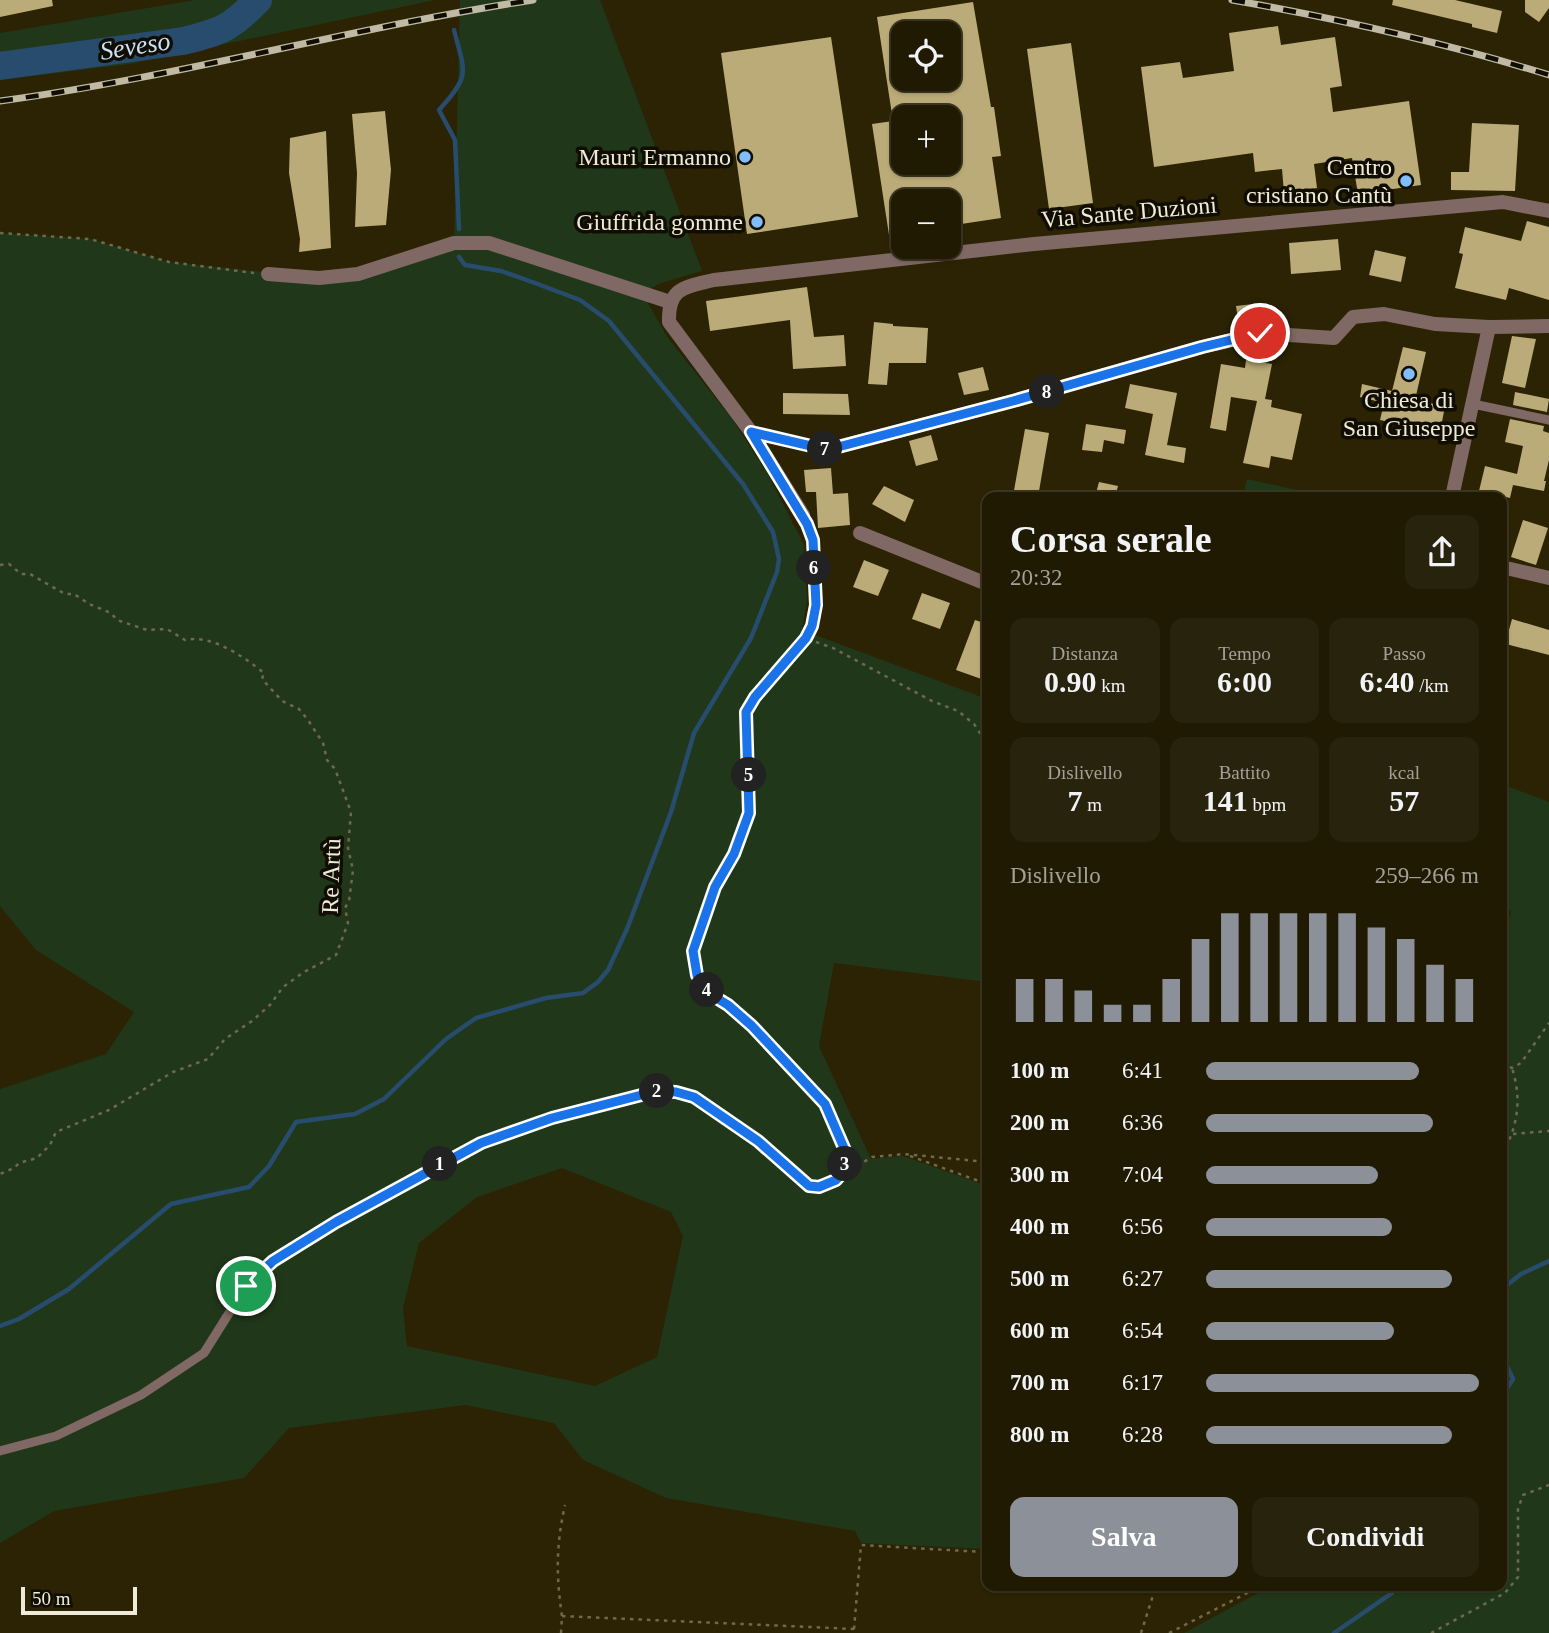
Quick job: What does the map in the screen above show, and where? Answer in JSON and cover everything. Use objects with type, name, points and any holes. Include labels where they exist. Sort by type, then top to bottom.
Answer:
[{"type":"street","name":"Via Sante Duzioni","points":[[670,302],[679,289],[714,280],[1034,244],[1503,202],[1549,211]]},
{"type":"street","points":[[268,274],[319,278],[358,274],[454,243],[489,243],[670,302],[669,322],[675,332],[751,432],[803,515]]},
{"type":"street","points":[[838,447],[1260,333],[1334,338],[1353,317],[1384,314],[1435,324],[1549,326]]},
{"type":"street","points":[[1453,492],[1489,327]]},
{"type":"street","points":[[860,533],[982,582]]},
{"type":"street","points":[[1507,568],[1549,578]]},
{"type":"lane","points":[[1472,404],[1549,420]]},
{"type":"lane","points":[[751,432],[824,449],[838,447]]},
{"type":"lane","points":[[0,1451],[56,1436],[141,1395],[204,1353],[246,1286],[273,1261],[336,1222],[481,1143],[552,1118],[657,1091],[676,1092],[694,1097],[758,1141],[809,1186],[819,1187],[836,1180],[843,1172],[846,1160],[844,1148],[825,1104],[752,1026],[728,1005],[710,994],[697,975],[693,951],[715,887],[734,854],[749,813],[746,712],[755,697],[806,638],[812,626],[816,605],[813,540],[803,515]]},
{"type":"path","points":[[0,233],[90,239],[169,262],[268,274]]},
{"type":"path","name":"Re Artù","points":[[0,565],[9,564],[21,574],[30,574],[65,594],[74,594],[111,613],[117,620],[147,630],[167,629],[185,640],[195,638],[237,652],[264,673],[262,679],[282,701],[299,709],[309,720],[323,743],[327,760],[335,769],[351,812],[348,848],[353,870],[349,901],[345,908],[348,923],[336,954],[303,972],[283,987],[270,1005],[253,1021],[225,1039],[208,1059],[173,1073],[109,1110],[57,1132],[50,1145],[37,1158],[19,1163],[0,1174]]},
{"type":"path","points":[[806,638],[833,648],[932,701],[958,711],[974,724],[982,736]]},
{"type":"path","points":[[1507,1067],[1511,1068],[1521,1063],[1549,1023]]},
{"type":"path","points":[[1507,1145],[1513,1134],[1518,1088],[1511,1068]]},
{"type":"path","points":[[1513,1134],[1549,1131]]},
{"type":"path","points":[[904,1154],[982,1182]]},
{"type":"path","points":[[843,1172],[872,1157],[904,1154],[982,1162]]},
{"type":"path","points":[[1507,1591],[1518,1577],[1518,1509],[1523,1495],[1549,1485]]},
{"type":"path","points":[[561,1633],[562,1616],[556,1578],[560,1528],[565,1505]]},
{"type":"path","points":[[562,1616],[854,1631],[861,1545],[982,1552]]},
{"type":"path","points":[[1141,1633],[1154,1591]]},
{"type":"path","points":[[1169,1633],[1251,1591]]},
{"type":"path","points":[[1431,1633],[1507,1591]]},
{"type":"green space","points":[[195,0],[435,0],[130,64],[0,80],[0,33]]},
{"type":"green space","points":[[460,0],[600,0],[702,271],[661,283],[642,293],[668,338],[732,419],[766,471],[804,545],[807,601],[802,630],[982,697],[982,981],[834,963],[819,1046],[871,1159],[903,1156],[982,1184],[982,1549],[861,1543],[855,1531],[666,1498],[583,1460],[554,1423],[465,1405],[289,1428],[244,1478],[54,1511],[0,1543],[0,1089],[106,1054],[134,1012],[36,950],[0,906],[0,233],[90,239],[169,262],[319,278],[454,243]],"holes":[[[562,1168],[671,1212],[683,1236],[657,1357],[595,1386],[407,1346],[403,1308],[419,1243],[477,1197]]]},
{"type":"green space","points":[[1247,479],[1306,492],[1244,492]]},
{"type":"green space","points":[[1507,786],[1549,802],[1549,1633],[1184,1633],[1262,1591],[1507,1591],[1507,926],[1511,911],[1507,910]]},
{"type":"building","points":[[0,0],[52,0],[53,6],[0,17]]},
{"type":"building","points":[[1393,0],[1455,0],[1502,11],[1497,33],[1472,27],[1472,24],[1392,5]]},
{"type":"building","points":[[1525,0],[1549,0],[1549,8],[1539,22],[1525,12]]},
{"type":"building","points":[[973,2],[1001,156],[992,157],[1001,218],[961,224],[961,189],[891,189],[889,235],[872,124],[891,121],[891,175],[961,175],[961,105],[891,105],[891,108],[877,17]]},
{"type":"building","points":[[1278,26],[1281,45],[1335,37],[1342,86],[1330,88],[1333,112],[1409,101],[1421,185],[1358,194],[1352,158],[1314,164],[1317,188],[1284,193],[1282,169],[1255,172],[1253,153],[1154,167],[1141,67],[1180,62],[1183,78],[1234,71],[1229,33]]},
{"type":"building","points":[[831,37],[858,217],[747,234],[721,53]]},
{"type":"building","points":[[1071,43],[1093,203],[1049,209],[1027,49]]},
{"type":"building","points":[[385,111],[391,170],[386,225],[355,227],[357,173],[352,114]]},
{"type":"building","points":[[1472,123],[1519,125],[1515,191],[1451,190],[1451,172],[1469,172]]},
{"type":"building","points":[[326,131],[331,248],[299,252],[300,239],[289,173],[290,138]]},
{"type":"building","points":[[1527,221],[1549,227],[1549,300],[1509,288],[1506,300],[1455,288],[1463,254],[1459,253],[1465,227],[1521,241]]},
{"type":"building","points":[[1338,239],[1341,270],[1291,274],[1289,243]]},
{"type":"building","points":[[1375,250],[1406,257],[1401,282],[1369,275]]},
{"type":"building","points":[[807,287],[814,337],[844,335],[846,366],[793,369],[790,320],[710,331],[706,301]]},
{"type":"building","points":[[1262,303],[1265,323],[1239,326],[1236,306]]},
{"type":"building","points":[[874,322],[928,328],[926,363],[889,363],[887,385],[868,384]]},
{"type":"building","points":[[1512,336],[1536,339],[1525,388],[1502,383]]},
{"type":"building","name":"Chiesa di San Giuseppe","points":[[1403,347],[1426,352],[1415,400],[1445,406],[1441,427],[1417,422],[1415,428],[1380,420],[1384,403],[1360,397],[1362,384],[1392,391]]},
{"type":"building","points":[[1246,360],[1272,364],[1265,399],[1272,400],[1271,407],[1302,414],[1292,460],[1271,456],[1269,468],[1243,463],[1257,401],[1231,397],[1226,431],[1210,428],[1221,364],[1245,368]]},
{"type":"building","points":[[983,367],[989,390],[964,395],[958,373]]},
{"type":"building","points":[[1130,384],[1177,393],[1167,445],[1186,448],[1184,463],[1145,455],[1153,414],[1125,408]]},
{"type":"building","points":[[1515,392],[1549,399],[1547,412],[1513,405]]},
{"type":"building","points":[[783,393],[848,394],[850,415],[783,414]]},
{"type":"building","points":[[1510,419],[1544,426],[1543,431],[1549,433],[1549,460],[1544,491],[1513,485],[1510,498],[1507,497],[1507,492],[1479,491],[1485,466],[1517,474],[1523,446],[1505,442]]},
{"type":"building","points":[[1086,424],[1126,430],[1124,444],[1104,440],[1102,452],[1082,450]]},
{"type":"building","points":[[1025,429],[1049,433],[1039,492],[1014,492]]},
{"type":"building","points":[[931,435],[938,460],[916,466],[909,441]]},
{"type":"building","points":[[831,468],[833,494],[848,493],[850,525],[818,528],[816,492],[806,492],[804,470]]},
{"type":"building","points":[[1099,482],[1118,486],[1116,492],[1096,492]]},
{"type":"building","points":[[884,486],[914,500],[905,522],[872,504]]},
{"type":"building","points":[[1523,520],[1548,528],[1536,565],[1511,557]]},
{"type":"building","points":[[864,560],[889,570],[878,596],[853,587]]},
{"type":"building","points":[[922,593],[950,603],[940,629],[912,619]]},
{"type":"building","points":[[1512,619],[1549,630],[1549,655],[1507,644]]},
{"type":"building","points":[[975,620],[982,622],[982,679],[956,670]]},
{"type":"waterway","name":"Seveso","points":[[0,66],[196,38],[232,23],[258,0]]},
{"type":"waterway","points":[[454,30],[463,73],[456,89],[439,110],[455,140],[459,229]]},
{"type":"waterway","points":[[0,1326],[19,1319],[69,1289],[171,1204],[249,1187],[269,1166],[296,1122],[355,1114],[384,1099],[446,1039],[476,1018],[546,998],[583,993],[608,970],[627,929],[671,812],[694,733],[751,638],[777,572],[779,559],[773,532],[743,484],[609,321],[580,300],[501,271],[465,265],[459,257]]},
{"type":"waterway","points":[[1507,1285],[1521,1274],[1549,1261]]},
{"type":"waterway","points":[[1507,1366],[1513,1379],[1507,1388]]},
{"type":"waterway","points":[[1334,1633],[1393,1591]]},
{"type":"railway","points":[[0,101],[134,79],[399,24],[533,0]]},
{"type":"railway","points":[[1232,0],[1392,33],[1549,75]]},
{"type":"place","name":"Mauri Ermanno","points":[[745,157]]},
{"type":"place","name":"Centro cristiano Cantù","points":[[1406,181]]},
{"type":"place","name":"Giuffrida gomme","points":[[757,222]]},
{"type":"place","name":"Chiesa di San Giuseppe","points":[[1409,374]]},
{"type":"route","points":[[246,1286],[273,1261],[336,1222],[481,1143],[552,1118],[657,1091],[694,1097],[758,1141],[809,1186],[819,1187],[836,1180],[843,1172],[846,1160],[844,1148],[825,1104],[752,1026],[728,1005],[710,994],[697,975],[693,951],[715,887],[734,854],[749,813],[746,712],[755,697],[806,638],[812,626],[816,605],[813,540],[807,524],[751,432],[824,449],[838,447],[1260,333]]}]
